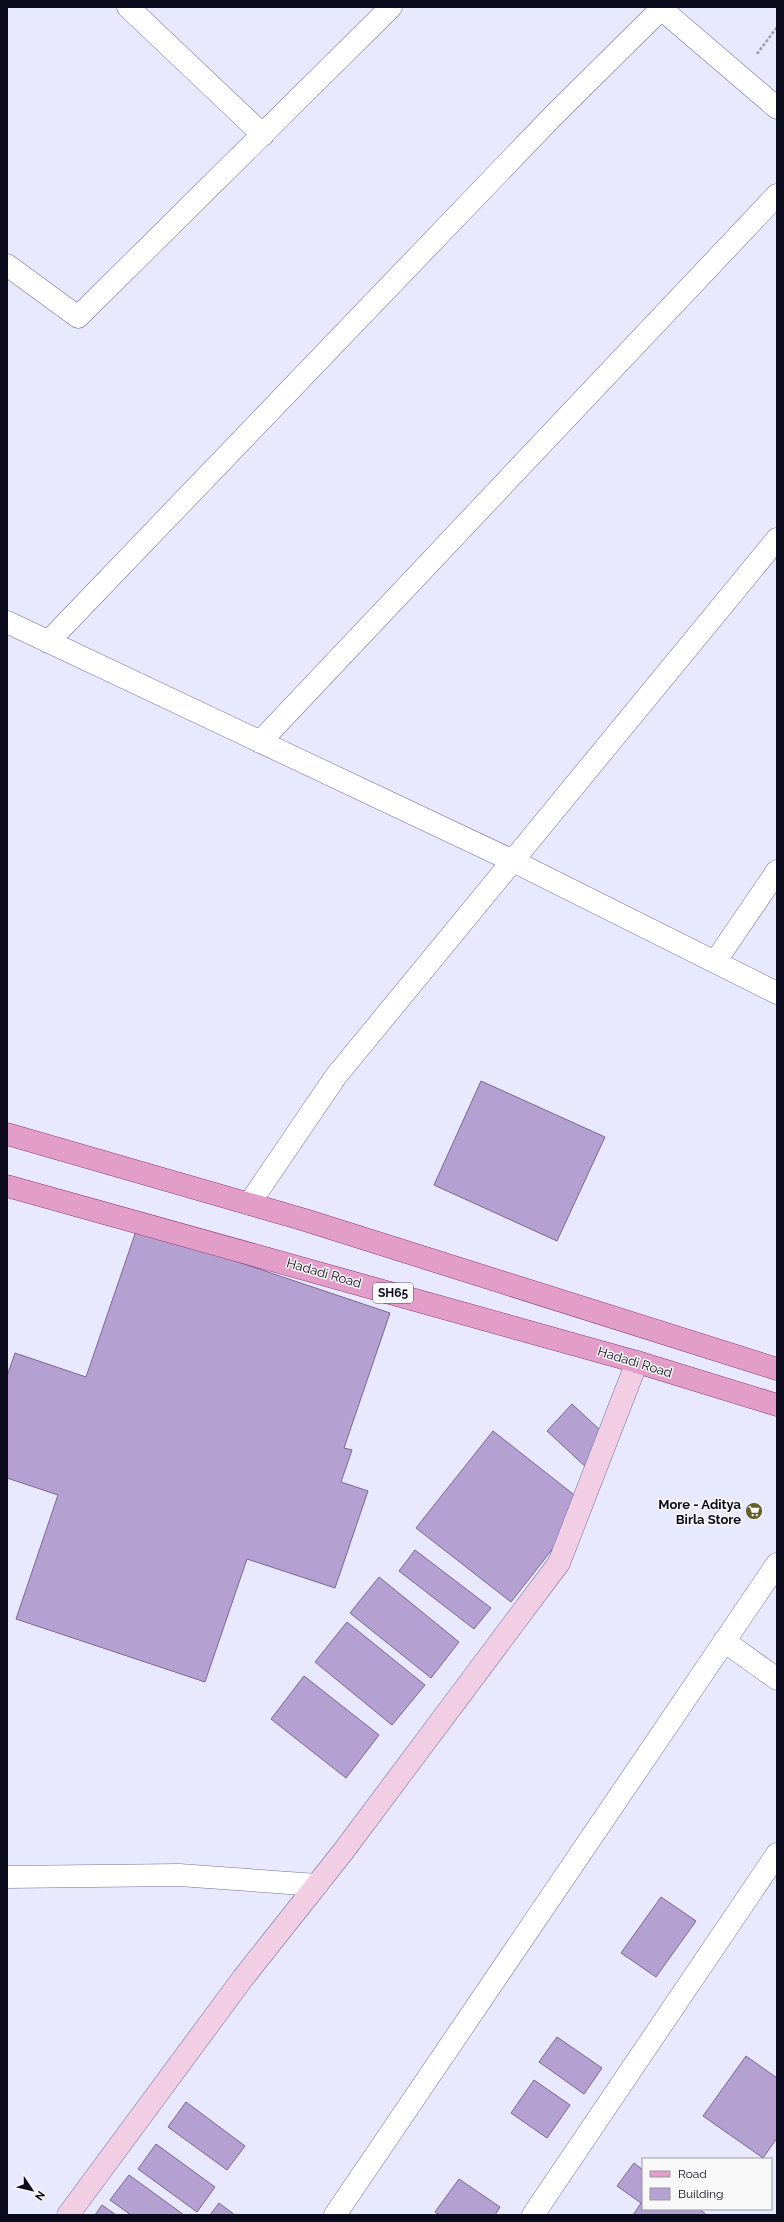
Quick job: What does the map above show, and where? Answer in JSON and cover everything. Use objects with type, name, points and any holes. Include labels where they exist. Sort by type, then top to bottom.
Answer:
[{"type":"main road","points":[[7,1134],[249,1204],[777,1369]]},
{"type":"main road","name":"Hadadi Road","points":[[7,1186],[638,1362],[777,1406]]},
{"type":"street","points":[[128,7],[263,134]]},
{"type":"street","points":[[7,265],[78,317],[391,7]]},
{"type":"street","points":[[48,642],[552,116],[660,8],[777,108]]},
{"type":"street","points":[[260,742],[777,195]]},
{"type":"street","points":[[249,1204],[336,1076],[777,539]]},
{"type":"street","points":[[7,622],[512,861],[777,993]]},
{"type":"street","points":[[715,962],[777,871]]},
{"type":"street","points":[[68,2215],[243,1978],[317,1884],[559,1563],[638,1362]]},
{"type":"street","points":[[335,2215],[777,1564]]},
{"type":"street","points":[[724,1641],[777,1679]]},
{"type":"street","points":[[533,2215],[777,1854]]},
{"type":"street","points":[[7,1876],[178,1875],[317,1884]]},
{"type":"path","points":[[740,76],[777,27]]},
{"type":"building","points":[[481,1081],[605,1137],[557,1241],[434,1185]]},
{"type":"building","points":[[137,1228],[390,1313],[344,1448],[352,1450],[341,1482],[368,1491],[335,1588],[247,1559],[205,1682],[16,1619],[58,1495],[7,1478],[7,1376],[15,1353],[86,1377]]},
{"type":"building","points":[[572,1404],[614,1443],[589,1470],[547,1431]]},
{"type":"building","points":[[493,1431],[587,1505],[511,1602],[416,1528]]},
{"type":"building","points":[[415,1550],[491,1608],[474,1629],[399,1571]]},
{"type":"building","points":[[379,1577],[459,1642],[431,1678],[350,1613]]},
{"type":"building","points":[[347,1622],[425,1685],[392,1725],[315,1662]]},
{"type":"building","points":[[304,1676],[379,1735],[346,1778],[271,1719]]},
{"type":"building","points":[[661,1897],[696,1921],[656,1977],[621,1953]]},
{"type":"building","points":[[557,2037],[602,2068],[584,2094],[539,2062]]},
{"type":"building","points":[[746,2056],[777,2078],[777,2138],[763,2158],[703,2116]]},
{"type":"building","points":[[534,2080],[570,2105],[547,2138],[511,2113]]},
{"type":"building","points":[[186,2102],[245,2146],[227,2170],[168,2127]]},
{"type":"building","points":[[156,2144],[215,2187],[197,2212],[138,2169]]},
{"type":"building","points":[[634,2163],[642,2169],[642,2210],[700,2210],[707,2215],[633,2215],[641,2203],[617,2186]]},
{"type":"building","points":[[129,2175],[184,2215],[131,2215],[110,2200]]},
{"type":"building","points":[[459,2179],[500,2207],[495,2215],[440,2215],[435,2212]]},
{"type":"building","points":[[219,2203],[235,2215],[210,2215]]},
{"type":"building","points":[[102,2205],[116,2215],[95,2215]]},
{"type":"place","name":"More - Aditya Birla Store","points":[[754,1511]]}]
